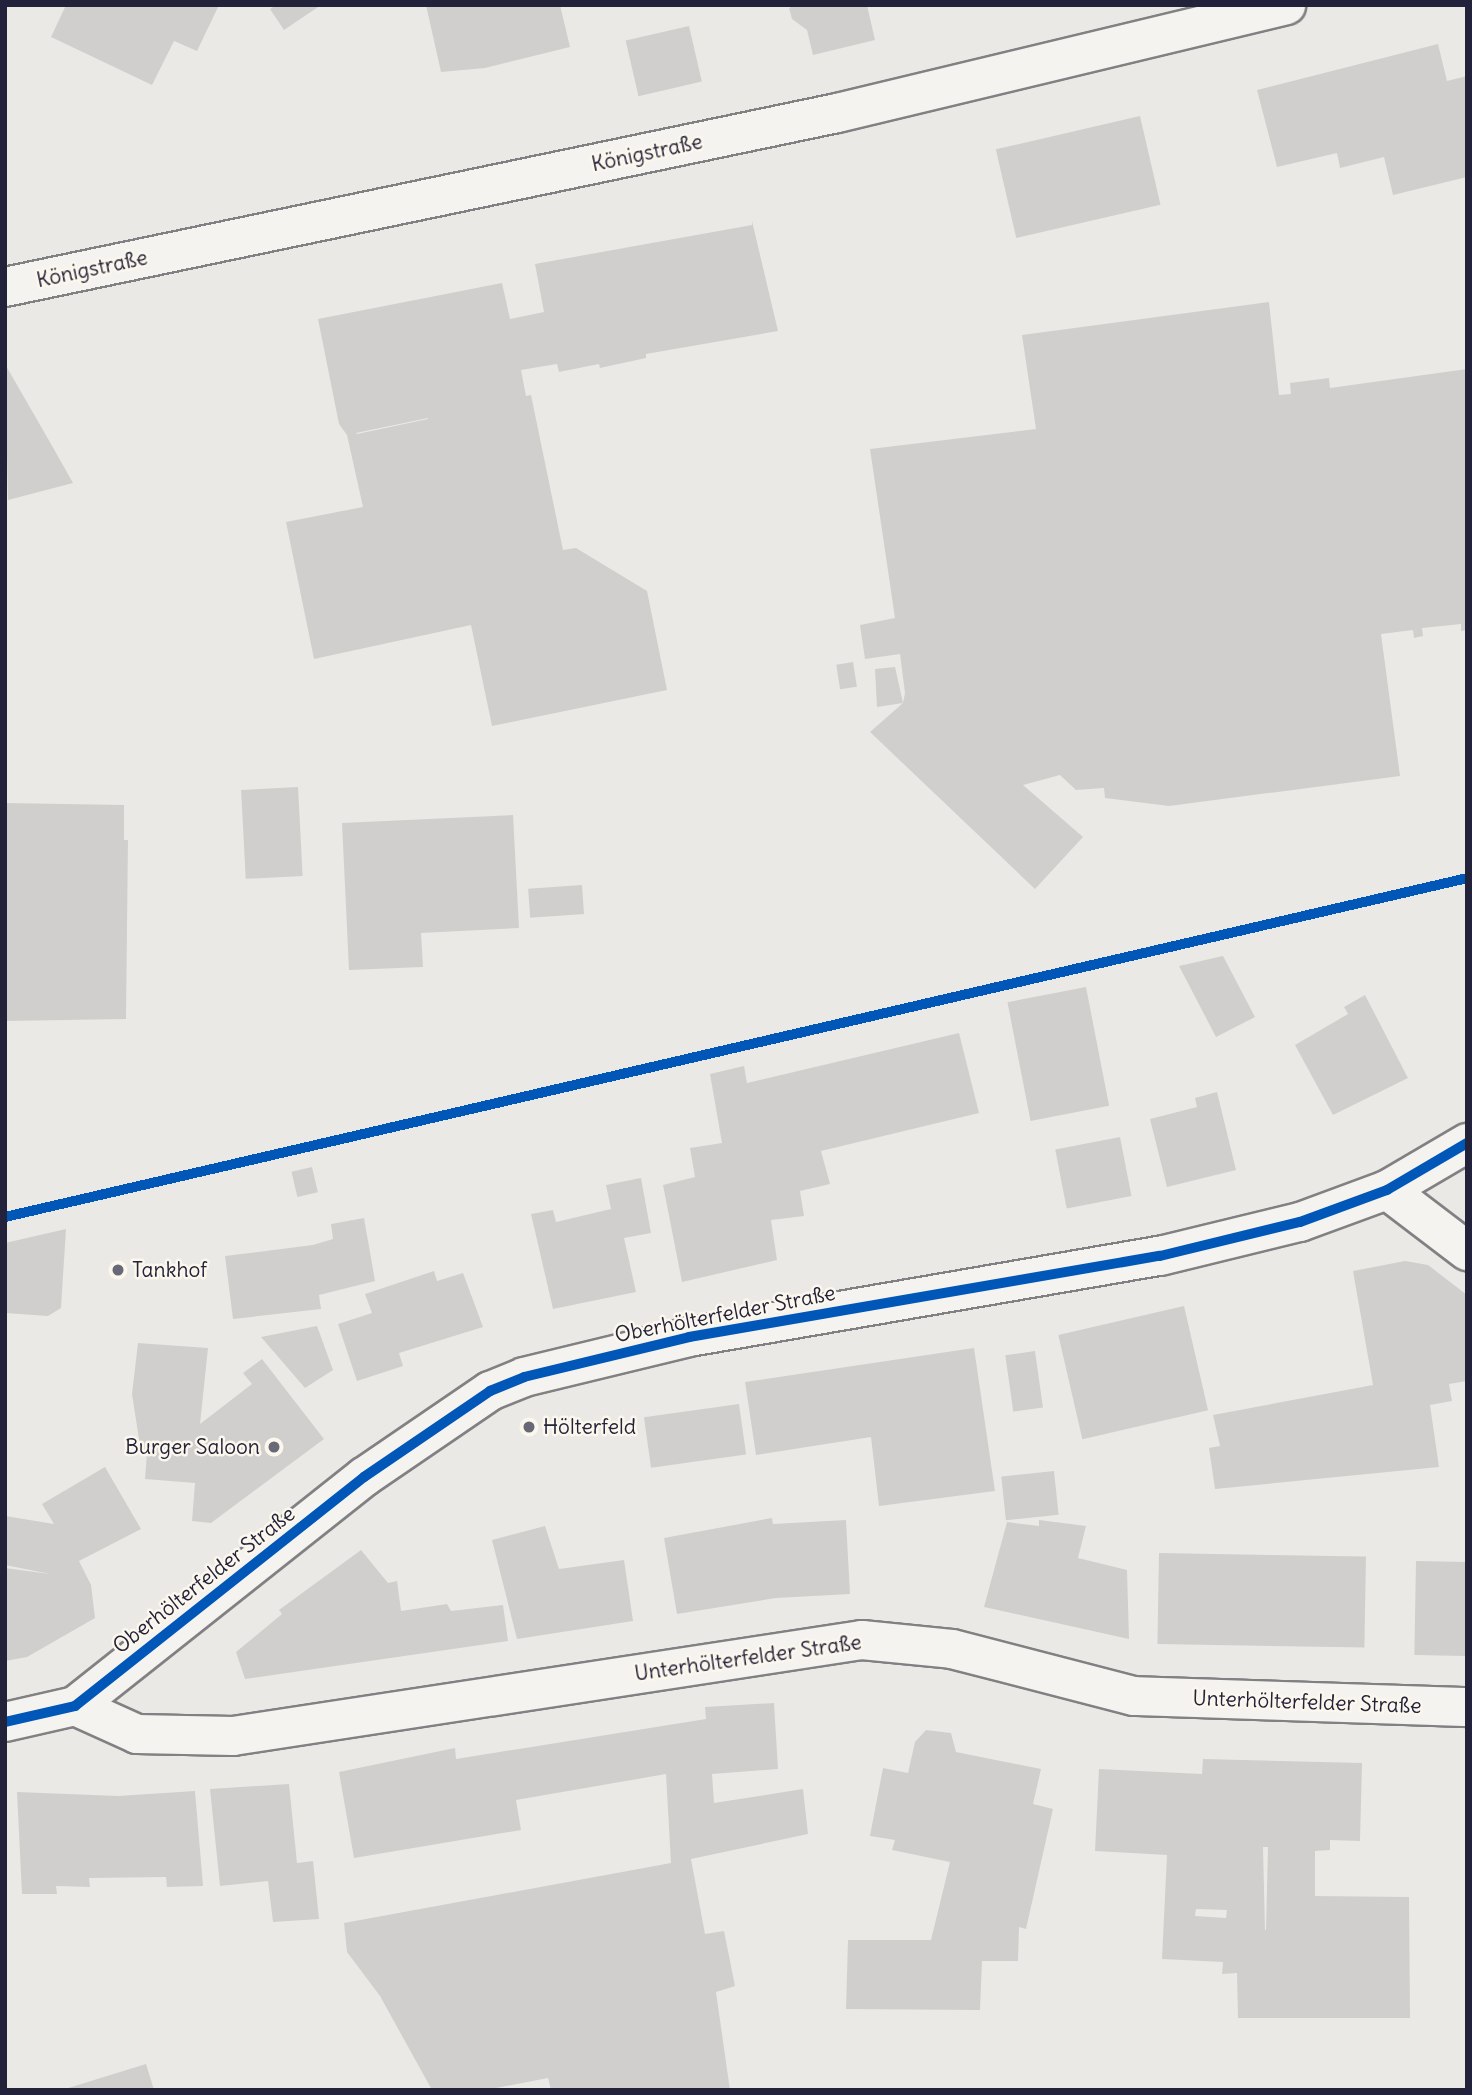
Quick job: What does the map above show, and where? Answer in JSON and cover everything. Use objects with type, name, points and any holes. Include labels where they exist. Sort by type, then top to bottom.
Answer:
[{"type":"street","name":"Königstraße","points":[[5,287],[837,113],[1286,5]]},
{"type":"street","name":"Oberhölterfelder Straße","points":[[75,1706],[364,1477],[491,1391],[524,1377],[689,1337],[1160,1256],[1300,1222],[1387,1189],[1467,1143]]},
{"type":"street","points":[[1387,1189],[1467,1251]]},
{"type":"street","name":"Unterhölterfelder Straße","points":[[75,1706],[138,1734],[233,1735],[862,1640],[951,1649],[1134,1696],[1467,1707]]},
{"type":"street","points":[[5,1722],[75,1706]]},
{"type":"building","points":[[66,5],[219,5],[197,51],[174,41],[152,85],[51,37]]},
{"type":"building","points":[[276,5],[321,5],[284,30],[270,9]]},
{"type":"building","points":[[426,5],[560,5],[570,47],[485,68],[441,72]]},
{"type":"building","points":[[795,5],[867,5],[875,40],[813,55],[807,30],[792,19],[789,8]]},
{"type":"building","points":[[689,26],[702,82],[638,96],[626,41]]},
{"type":"building","points":[[1438,44],[1447,81],[1467,76],[1467,177],[1393,195],[1384,157],[1340,168],[1337,153],[1277,167],[1257,90]]},
{"type":"building","points":[[1140,116],[1160,205],[1016,238],[996,149]]},
{"type":"building","points":[[752,221],[778,331],[646,354],[646,358],[600,368],[599,364],[559,372],[557,364],[521,370],[526,396],[531,395],[563,550],[576,548],[647,591],[667,690],[492,726],[471,625],[314,659],[286,522],[363,507],[347,435],[339,424],[318,319],[502,283],[510,319],[544,312],[535,264],[752,225]],"holes":[[[428,418],[357,434],[356,433]]]},
{"type":"building","points":[[1269,302],[1279,395],[1291,394],[1290,383],[1329,378],[1330,388],[1467,369],[1467,630],[1461,631],[1461,624],[1422,628],[1423,636],[1414,638],[1413,630],[1381,634],[1400,776],[1169,806],[1105,798],[1104,788],[1076,790],[1060,775],[1023,785],[1083,837],[1035,889],[870,732],[903,703],[905,693],[900,654],[865,659],[860,625],[895,618],[870,449],[1036,429],[1022,335]]},
{"type":"building","points":[[5,364],[55,451],[73,483],[8,500]]},
{"type":"building","points":[[853,662],[857,687],[840,689],[836,665]]},
{"type":"building","points":[[895,667],[903,703],[877,707],[875,669]]},
{"type":"building","points":[[298,787],[303,876],[246,879],[241,790]]},
{"type":"building","points":[[5,803],[124,805],[124,840],[128,840],[126,1019],[5,1021]]},
{"type":"building","points":[[513,815],[519,928],[421,933],[423,967],[349,970],[342,823]]},
{"type":"building","points":[[582,885],[584,914],[530,918],[528,889]]},
{"type":"building","points":[[1223,956],[1255,1017],[1216,1037],[1179,966]]},
{"type":"building","points":[[1086,987],[1109,1106],[1031,1121],[1007,1002]]},
{"type":"building","points":[[1365,995],[1408,1078],[1333,1115],[1295,1045],[1348,1014],[1344,1007]]},
{"type":"building","points":[[959,1033],[979,1113],[821,1151],[830,1184],[800,1191],[804,1216],[771,1220],[777,1260],[682,1282],[663,1185],[695,1177],[690,1148],[722,1143],[710,1074],[744,1066],[747,1083]]},
{"type":"building","points":[[1217,1092],[1236,1170],[1167,1187],[1150,1119],[1197,1107],[1195,1098]]},
{"type":"building","points":[[1120,1137],[1131,1196],[1067,1208],[1055,1150]]},
{"type":"building","points":[[312,1167],[318,1192],[297,1197],[292,1172]]},
{"type":"building","points":[[641,1178],[651,1233],[624,1238],[636,1292],[553,1309],[531,1214],[553,1210],[556,1222],[611,1209],[606,1185]]},
{"type":"building","points":[[364,1218],[375,1281],[319,1295],[321,1309],[233,1319],[225,1256],[313,1245],[333,1239],[331,1224]]},
{"type":"building","points":[[66,1229],[61,1308],[48,1316],[5,1313],[5,1243]]},
{"type":"building","points":[[1405,1261],[1428,1265],[1467,1295],[1467,1381],[1449,1384],[1452,1401],[1430,1405],[1439,1467],[1215,1489],[1209,1448],[1220,1446],[1213,1415],[1373,1385],[1353,1271]]},
{"type":"building","points":[[434,1271],[437,1281],[463,1273],[483,1327],[399,1353],[403,1366],[357,1381],[338,1324],[372,1313],[365,1294]]},
{"type":"building","points":[[1184,1306],[1208,1410],[1082,1439],[1058,1335]]},
{"type":"building","points":[[317,1326],[333,1370],[305,1388],[261,1337]]},
{"type":"building","points":[[138,1343],[208,1348],[200,1424],[252,1384],[243,1373],[262,1359],[324,1439],[211,1523],[192,1521],[195,1483],[145,1479],[147,1453],[141,1452],[132,1394]]},
{"type":"building","points":[[974,1348],[995,1491],[879,1506],[871,1437],[756,1455],[745,1382]]},
{"type":"building","points":[[1035,1351],[1043,1407],[1013,1412],[1005,1355]]},
{"type":"building","points":[[739,1404],[746,1455],[651,1468],[644,1417]]},
{"type":"building","points":[[105,1467],[141,1529],[79,1561],[91,1585],[95,1618],[27,1657],[5,1661],[5,1568],[50,1574],[5,1565],[5,1516],[54,1524],[42,1504]]},
{"type":"building","points":[[1054,1471],[1059,1515],[1006,1520],[1001,1477]]},
{"type":"building","points":[[772,1518],[773,1524],[846,1520],[850,1594],[776,1598],[677,1614],[664,1538]]},
{"type":"building","points":[[1039,1520],[1086,1526],[1078,1558],[1127,1570],[1129,1639],[984,1607],[1007,1522],[1039,1526]]},
{"type":"building","points":[[545,1526],[559,1569],[624,1560],[633,1621],[517,1639],[492,1540]]},
{"type":"building","points":[[361,1550],[388,1583],[397,1581],[401,1611],[447,1604],[451,1611],[503,1605],[508,1641],[245,1679],[236,1652],[282,1614],[279,1610]]},
{"type":"building","points":[[1159,1553],[1366,1557],[1364,1648],[1157,1644]]},
{"type":"building","points":[[1416,1561],[1467,1562],[1465,1656],[1414,1655]]},
{"type":"building","points":[[774,1703],[778,1769],[712,1774],[714,1803],[803,1789],[808,1834],[691,1859],[705,1934],[724,1931],[735,1986],[716,1992],[730,2090],[551,2090],[548,2078],[486,2090],[432,2090],[380,1996],[347,1952],[344,1923],[671,1863],[666,1774],[516,1800],[521,1830],[354,1858],[339,1772],[455,1748],[456,1759],[706,1719],[705,1707]]},
{"type":"building","points":[[926,1730],[951,1733],[956,1752],[1041,1769],[1033,1804],[1053,1809],[1026,1929],[1019,1927],[1018,1961],[982,1961],[980,2010],[846,2009],[848,1940],[931,1940],[950,1862],[892,1850],[895,1840],[870,1836],[883,1768],[908,1773],[915,1742]]},
{"type":"building","points":[[1203,1759],[1362,1763],[1360,1841],[1330,1840],[1330,1850],[1315,1851],[1315,1896],[1409,1897],[1410,2018],[1238,2018],[1237,1973],[1222,1974],[1223,1962],[1162,1959],[1167,1855],[1095,1851],[1099,1769],[1202,1774]],"holes":[[[1263,1847],[1268,1847],[1266,1930],[1265,1930]],[[1196,1909],[1227,1910],[1226,1918],[1195,1916]]]},
{"type":"building","points":[[289,1784],[297,1863],[313,1861],[319,1919],[273,1922],[268,1881],[220,1886],[210,1789]]},
{"type":"building","points":[[195,1791],[203,1886],[167,1887],[166,1877],[89,1878],[90,1887],[56,1886],[57,1894],[22,1894],[17,1792],[118,1796]]},
{"type":"building","points":[[146,2064],[154,2090],[65,2090],[65,2089]]},
{"type":"cycle path","points":[[5,1217],[1467,878]]},
{"type":"cycle path","points":[[5,1722],[75,1706],[364,1477],[490,1391],[524,1377],[689,1337],[1160,1256],[1300,1222],[1387,1190],[1467,1143]]},
{"type":"place","name":"Tankhof","points":[[118,1270]]},
{"type":"place","name":"Hölterfeld","points":[[529,1427]]},
{"type":"place","name":"Burger Saloon","points":[[274,1447]]}]
